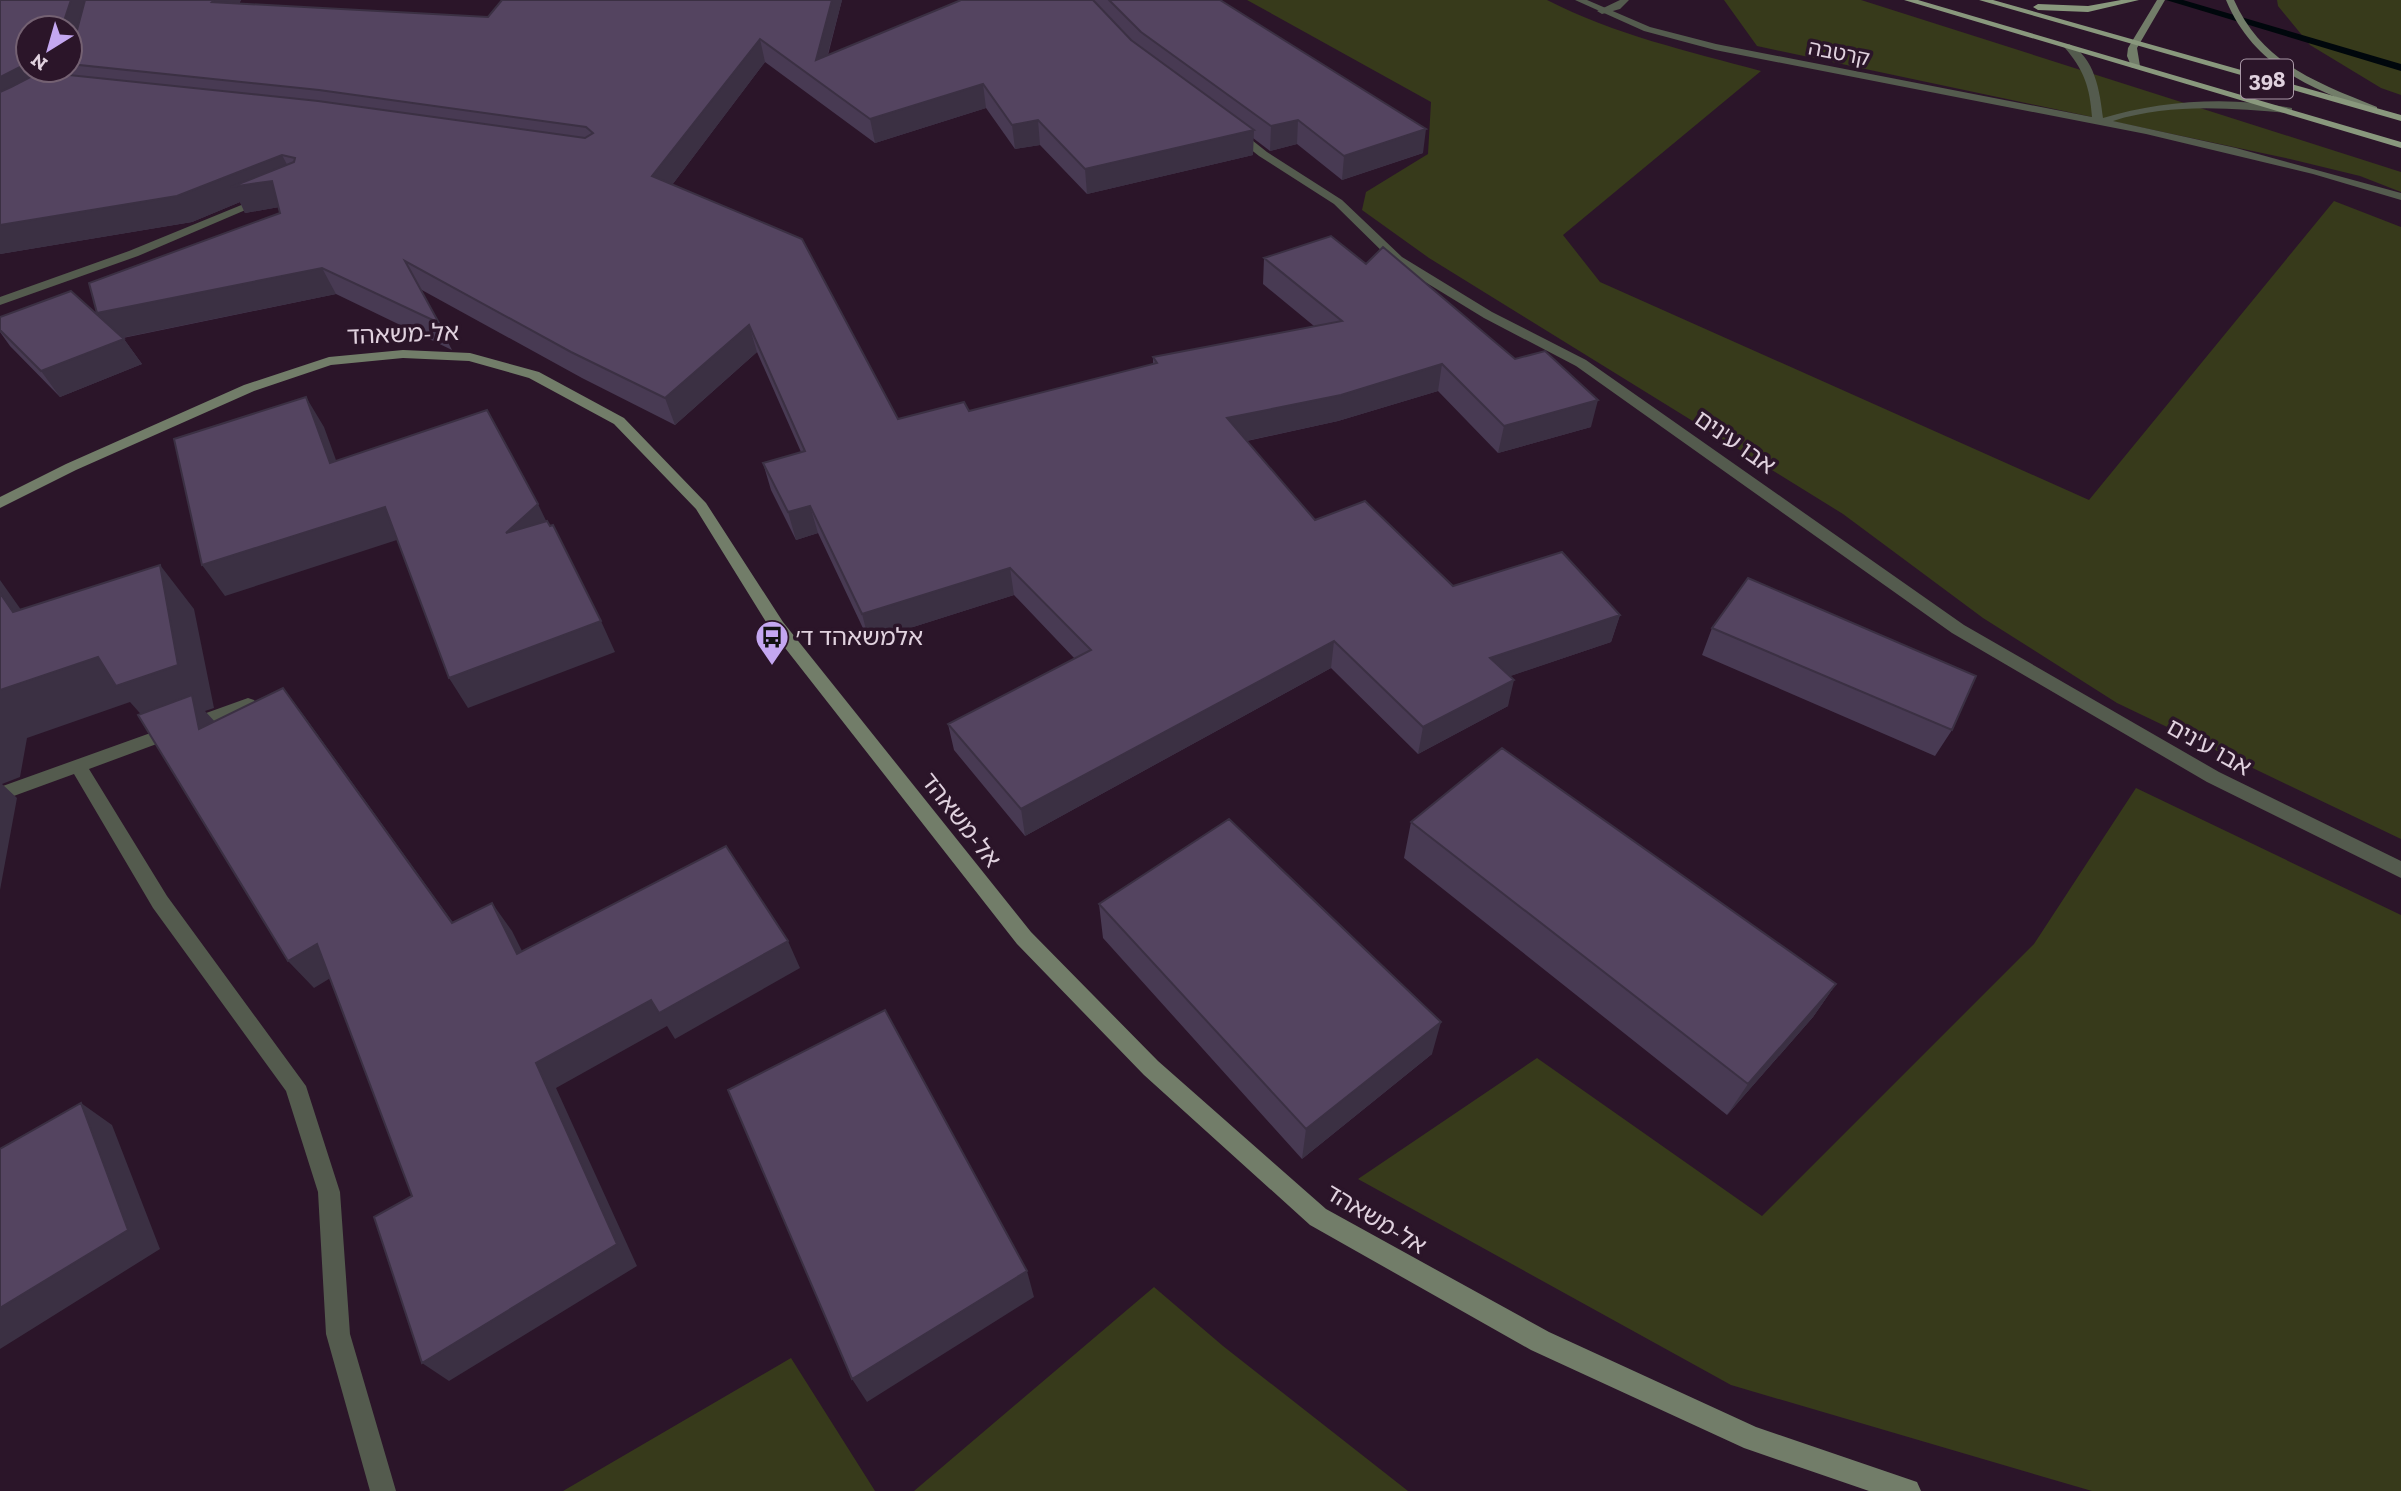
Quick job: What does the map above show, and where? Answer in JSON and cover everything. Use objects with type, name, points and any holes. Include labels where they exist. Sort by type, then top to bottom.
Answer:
[{"type":"main road","name":"398","points":[[1909,0],[2401,145]]},
{"type":"main road","name":"398","points":[[1983,0],[2401,118]]},
{"type":"main road","points":[[1983,0],[2071,9],[2101,8],[2135,0]]},
{"type":"street","name":"קרטבה","points":[[1580,0],[1647,29],[1715,47],[2281,162],[2401,197]]},
{"type":"street","points":[[1602,11],[1617,7],[1625,0]]},
{"type":"street","points":[[2135,66],[2131,57],[2133,41],[2153,18],[2161,0]]},
{"type":"street","points":[[2230,0],[2247,36],[2267,56],[2306,79],[2373,109]]},
{"type":"street","points":[[2069,47],[2088,68],[2093,83],[2098,123]]},
{"type":"street","name":"קרטבה","points":[[2098,123],[2141,109],[2181,105],[2288,110]]},
{"type":"street","name":"אבו ע'נים","points":[[1226,125],[1263,154],[1338,202],[1398,260],[1489,315],[1581,363],[1958,629],[2213,777],[2401,870]]},
{"type":"street","points":[[0,300],[46,286],[202,226],[276,194]]},
{"type":"street","name":"אל-משאהד","points":[[0,503],[71,467],[249,388],[329,361],[403,355],[470,357],[534,375],[619,422],[701,506],[777,626],[1024,939],[1151,1068],[1318,1217],[1552,1347],[1753,1439],[1908,1491]]},
{"type":"street","points":[[0,794],[248,704]]},
{"type":"street","points":[[78,765],[160,902],[295,1086],[329,1192],[338,1334],[383,1491]]},
{"type":"green space","points":[[1247,0],[1547,0],[1625,33],[1761,71],[1563,235],[1600,282],[2089,500],[2334,201],[2401,227],[2401,839],[2117,703],[1983,618],[1843,514],[1429,258],[1362,210],[1366,192],[1428,154],[1431,102]]},
{"type":"green space","points":[[1724,0],[1861,0],[2401,172],[2401,192],[2360,176],[2290,159],[1757,46]]},
{"type":"green space","points":[[2277,0],[2401,0],[2401,95],[2381,88],[2310,45],[2278,6]]},
{"type":"green space","points":[[2136,788],[2401,915],[2401,1491],[2092,1491],[1731,1385],[1358,1179],[1537,1058],[1762,1216],[2034,944]]},
{"type":"green space","points":[[1154,1287],[1223,1346],[1408,1491],[914,1491]]},
{"type":"green space","points":[[791,1358],[875,1491],[563,1491]]},
{"type":"building","points":[[0,0],[71,0],[66,14],[14,14],[14,70],[0,77]]},
{"type":"building","points":[[85,0],[214,0],[212,2],[488,17],[502,0],[832,0],[816,60],[961,0],[1093,0],[1131,40],[1254,130],[1085,169],[1038,120],[1012,125],[983,84],[870,119],[760,39],[652,176],[802,239],[898,419],[964,402],[969,411],[1157,363],[1153,357],[1342,321],[1264,258],[1331,236],[1366,264],[1383,247],[1515,359],[1545,351],[1598,400],[1504,426],[1442,364],[1341,395],[1227,418],[1315,520],[1365,501],[1453,586],[1562,552],[1620,615],[1490,658],[1514,680],[1423,727],[1334,641],[1021,809],[948,724],[1091,650],[1010,568],[862,614],[810,506],[788,512],[763,463],[805,451],[749,325],[665,398],[571,352],[405,261],[439,323],[322,268],[97,313],[89,283],[280,213],[272,181],[231,187],[294,162],[295,158],[282,155],[177,196],[0,225],[0,92],[16,84],[84,84],[84,77],[318,101],[585,138],[593,133],[586,127],[319,90],[84,65],[84,14],[81,14]]},
{"type":"building","points":[[1109,0],[1220,0],[1426,129],[1344,156],[1298,120],[1271,126],[1141,32]]},
{"type":"building","points":[[71,291],[124,339],[41,371],[0,330],[0,317]]},
{"type":"building","points":[[306,397],[330,463],[487,410],[538,504],[506,533],[547,521],[550,526],[553,525],[601,621],[449,678],[385,507],[202,565],[174,439]]},
{"type":"building","points":[[160,565],[178,665],[116,686],[98,657],[0,690],[0,593],[13,612]]},
{"type":"building","points":[[1748,578],[1976,676],[1952,730],[1712,628]]},
{"type":"building","points":[[283,688],[452,923],[492,903],[517,954],[726,846],[788,941],[659,1013],[651,1000],[536,1063],[617,1244],[422,1363],[374,1217],[412,1196],[317,944],[288,961],[138,715],[192,695],[199,729]]},
{"type":"building","points":[[1502,748],[1836,984],[1748,1084],[1411,822]]},
{"type":"building","points":[[1229,819],[1441,1022],[1306,1129],[1099,904]]},
{"type":"building","points":[[885,1010],[1027,1271],[852,1379],[728,1090]]},
{"type":"building","points":[[81,1103],[128,1230],[0,1308],[0,1149]]},
{"type":"waterway","points":[[2171,0],[2401,68]]},
{"type":"place","name":"אלמשאהד ד׳","points":[[772,667]]}]
